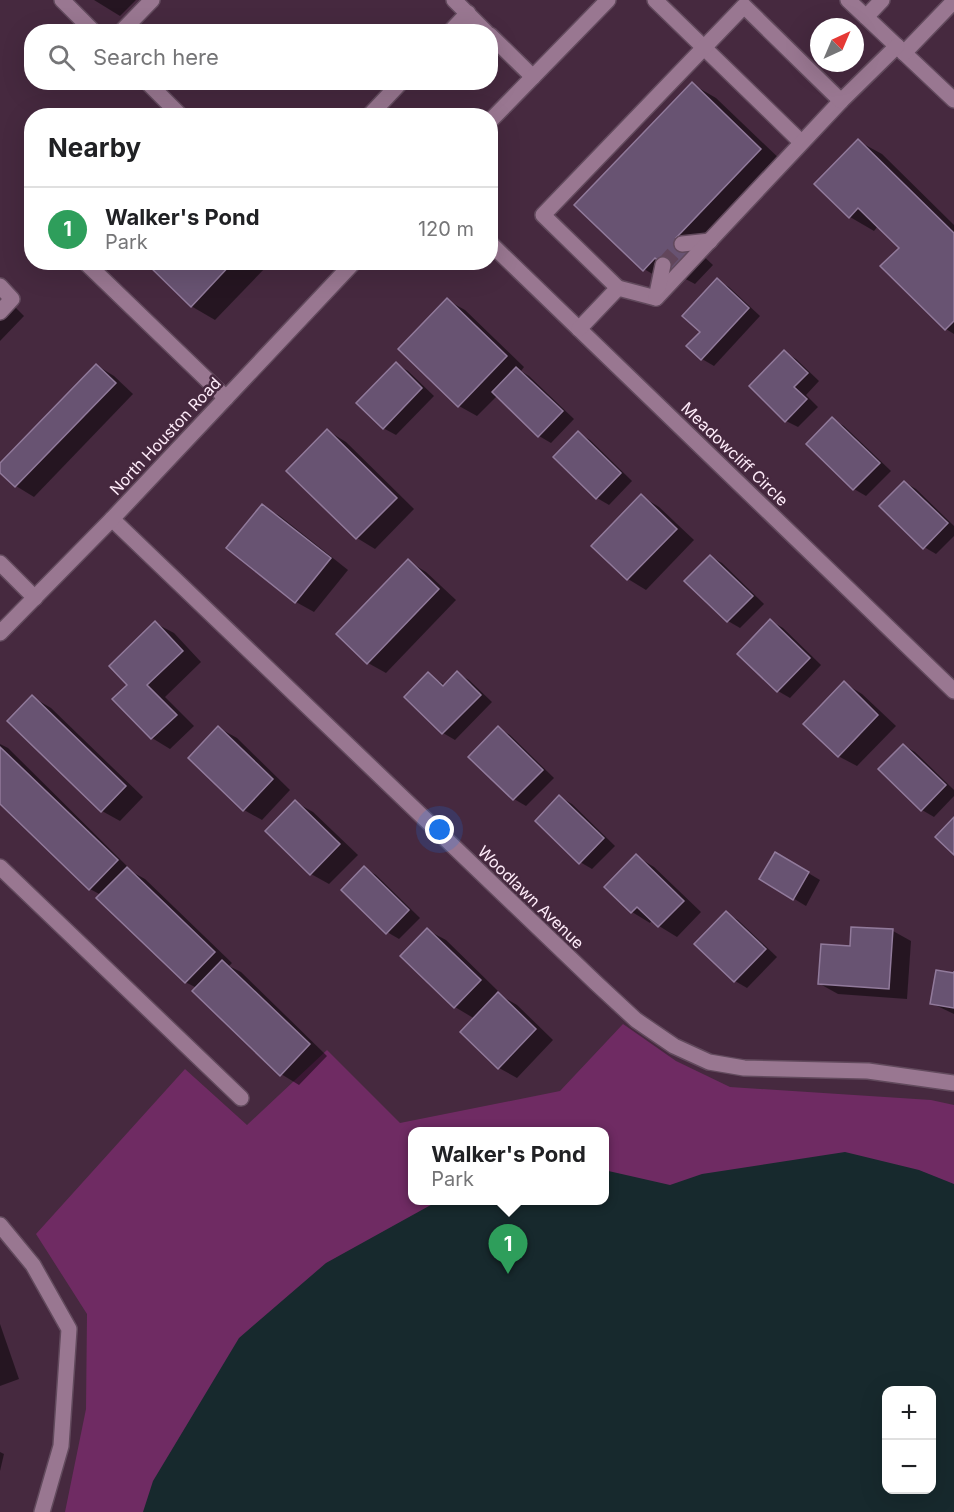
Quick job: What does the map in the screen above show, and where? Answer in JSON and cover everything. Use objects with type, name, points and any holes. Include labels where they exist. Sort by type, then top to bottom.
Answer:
[{"type":"street","points":[[62,0],[86,24]]},
{"type":"street","points":[[129,24],[152,0]]},
{"type":"street","points":[[454,0],[478,24]]},
{"type":"street","points":[[498,113],[608,0]]},
{"type":"street","points":[[655,0],[801,142]]},
{"type":"street","points":[[848,0],[954,100]]},
{"type":"street","points":[[866,17],[882,0]]},
{"type":"street","points":[[656,298],[841,101],[954,1]]},
{"type":"street","points":[[656,298],[618,288],[543,215],[744,6],[841,101]]},
{"type":"street","points":[[458,24],[468,13]]},
{"type":"street","points":[[498,43],[533,77]]},
{"type":"street","points":[[155,90],[173,108]]},
{"type":"street","points":[[377,108],[393,90]]},
{"type":"street","points":[[682,244],[710,241]]},
{"type":"street","name":"Meadowcliff Circle","points":[[498,251],[954,691]]},
{"type":"street","points":[[656,298],[663,265]]},
{"type":"street","points":[[93,270],[226,398]]},
{"type":"street","name":"North Houston Road","points":[[4,622],[34,598],[112,519],[347,270]]},
{"type":"street","points":[[0,286],[12,299],[0,312]]},
{"type":"street","points":[[579,329],[618,288]]},
{"type":"street","name":"Woodlawn Avenue","points":[[112,519],[596,983],[636,1020],[674,1046],[709,1062],[744,1068],[868,1071],[954,1083]]},
{"type":"street","points":[[0,563],[34,598]]},
{"type":"street","points":[[0,867],[242,1098]]},
{"type":"street","points":[[0,1225],[33,1265],[69,1329],[61,1446],[42,1512]]},
{"type":"shaded area","points":[[623,1024],[676,1061],[730,1087],[931,1100],[954,1105],[954,1512],[65,1512],[86,1409],[87,1314],[36,1234],[185,1069],[247,1125],[327,1050],[400,1123],[560,1091]]},
{"type":"shaded area","points":[[845,1152],[919,1170],[954,1184],[954,1512],[143,1512],[153,1481],[239,1338],[326,1263],[431,1205],[609,1205],[609,1171],[670,1185],[702,1174]]},
{"type":"building","points":[[692,82],[761,149],[676,238],[690,251],[670,272],[655,258],[643,271],[574,205]]},
{"type":"building","points":[[858,139],[954,233],[954,321],[945,330],[880,266],[899,248],[858,208],[849,218],[814,184]]},
{"type":"building","points":[[153,270],[226,270],[191,307]]},
{"type":"building","points":[[717,278],[749,308],[701,360],[686,346],[700,332],[682,316]]},
{"type":"building","points":[[447,298],[507,356],[458,407],[398,349]]},
{"type":"building","points":[[784,350],[808,373],[794,387],[807,399],[785,422],[749,386]]},
{"type":"building","points":[[396,362],[422,388],[383,429],[356,403]]},
{"type":"building","points":[[96,364],[116,383],[15,487],[0,473],[0,463]]},
{"type":"building","points":[[516,367],[563,411],[538,437],[492,392]]},
{"type":"building","points":[[832,417],[880,463],[853,490],[806,444]]},
{"type":"building","points":[[327,429],[397,498],[356,539],[286,471]]},
{"type":"building","points":[[578,431],[621,473],[596,499],[553,457]]},
{"type":"building","points":[[904,481],[948,523],[923,549],[879,506]]},
{"type":"building","points":[[641,494],[677,529],[627,580],[591,546]]},
{"type":"building","points":[[262,504],[331,558],[295,603],[226,548]]},
{"type":"building","points":[[710,555],[753,596],[727,622],[684,581]]},
{"type":"building","points":[[408,559],[439,589],[367,664],[336,634]]},
{"type":"building","points":[[770,619],[810,658],[777,692],[737,654]]},
{"type":"building","points":[[155,621],[183,651],[147,685],[177,715],[151,739],[112,699],[127,685],[109,666]]},
{"type":"building","points":[[457,671],[481,695],[442,734],[404,697],[428,672],[443,686]]},
{"type":"building","points":[[844,681],[878,715],[838,757],[803,724]]},
{"type":"building","points":[[32,695],[126,786],[101,812],[7,721]]},
{"type":"building","points":[[218,726],[273,779],[243,811],[188,758]]},
{"type":"building","points":[[498,726],[543,770],[513,800],[468,757]]},
{"type":"building","points":[[903,744],[946,785],[921,811],[878,769]]},
{"type":"building","points":[[0,747],[118,860],[89,890],[0,804]]},
{"type":"building","points":[[559,795],[604,838],[579,864],[535,821]]},
{"type":"building","points":[[295,800],[340,844],[310,875],[265,831]]},
{"type":"building","points":[[954,817],[954,855],[935,837]]},
{"type":"building","points":[[775,852],[809,872],[793,900],[759,879]]},
{"type":"building","points":[[636,854],[684,901],[658,927],[637,907],[631,913],[604,887]]},
{"type":"building","points":[[364,866],[409,910],[386,934],[341,890]]},
{"type":"building","points":[[127,867],[215,952],[185,983],[96,898]]},
{"type":"building","points":[[726,911],[766,949],[734,982],[694,944]]},
{"type":"building","points":[[851,927],[893,929],[889,989],[818,984],[821,944],[850,946]]},
{"type":"building","points":[[427,928],[481,980],[454,1008],[400,956]]},
{"type":"building","points":[[222,960],[310,1044],[280,1076],[192,991]]},
{"type":"building","points":[[936,970],[954,973],[954,1008],[930,1004]]},
{"type":"building","points":[[498,992],[536,1029],[498,1069],[460,1032]]},
{"type":"tunnel","points":[[663,265],[682,244]]},
{"type":"place","name":"Walker's Pond","points":[[508,1274]]}]
